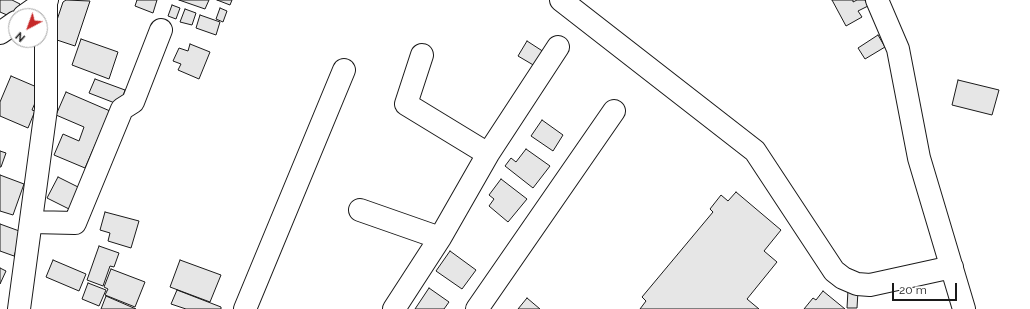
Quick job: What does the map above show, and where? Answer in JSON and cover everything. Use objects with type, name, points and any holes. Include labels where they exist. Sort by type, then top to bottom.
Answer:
[{"type":"street","points":[[36,8],[47,0]]},
{"type":"street","points":[[19,309],[32,222],[46,109],[47,0]]},
{"type":"street","points":[[561,0],[755,151],[834,271],[843,278],[857,284],[870,286],[952,268]]},
{"type":"street","points":[[877,0],[898,49],[919,158],[964,309]]},
{"type":"street","points":[[32,222],[75,223],[122,109],[133,102],[161,30]]},
{"type":"street","points":[[394,309],[440,238],[488,154],[558,47]]},
{"type":"street","points":[[422,55],[406,104],[488,154]]},
{"type":"street","points":[[245,309],[344,70]]},
{"type":"street","points":[[477,309],[614,111]]},
{"type":"street","points":[[360,210],[440,238]]},
{"type":"building","points":[[0,0],[12,0],[20,4],[18,8],[8,8],[8,15],[0,12]]},
{"type":"building","points":[[66,0],[90,1],[75,46],[51,38],[63,2]]},
{"type":"building","points":[[137,0],[157,0],[153,13],[135,6]]},
{"type":"building","points":[[179,0],[209,0],[205,9]]},
{"type":"building","points":[[217,0],[232,0],[230,5]]},
{"type":"building","points":[[832,0],[853,0],[853,2],[857,0],[865,0],[868,6],[858,11],[862,17],[846,26]]},
{"type":"building","points":[[172,5],[180,8],[176,19],[168,16]]},
{"type":"building","points":[[220,8],[227,11],[223,22],[216,19]]},
{"type":"building","points":[[185,9],[196,13],[192,25],[180,22]]},
{"type":"building","points":[[200,15],[220,22],[216,35],[196,28]]},
{"type":"building","points":[[878,35],[885,47],[865,59],[858,48]]},
{"type":"building","points":[[81,39],[118,52],[109,79],[72,65]]},
{"type":"building","points":[[527,41],[544,52],[535,66],[518,56]]},
{"type":"building","points":[[190,44],[210,52],[199,79],[178,70],[181,64],[173,61],[179,48],[188,51]]},
{"type":"building","points":[[11,76],[39,88],[38,96],[32,110],[35,111],[28,128],[0,116],[0,102]]},
{"type":"building","points":[[95,79],[125,90],[120,105],[89,93]]},
{"type":"building","points":[[958,80],[999,90],[992,115],[952,105]]},
{"type":"building","points":[[66,92],[110,111],[85,168],[54,155],[63,134],[79,141],[84,127],[56,115]]},
{"type":"building","points":[[542,120],[563,135],[553,151],[531,136]]},
{"type":"building","points":[[526,149],[550,166],[533,188],[505,166],[511,158],[516,162]]},
{"type":"building","points":[[0,151],[6,153],[1,167],[0,167]]},
{"type":"building","points":[[0,175],[24,184],[13,215],[0,211]]},
{"type":"building","points":[[58,177],[80,188],[69,209],[47,198]]},
{"type":"building","points":[[501,179],[527,199],[508,222],[489,206],[494,199],[489,195]]},
{"type":"building","points":[[736,192],[781,230],[764,251],[777,262],[747,299],[759,309],[640,309],[646,301],[642,297],[713,212],[710,209],[721,195],[728,201]]},
{"type":"building","points":[[105,212],[139,221],[131,248],[108,241],[110,233],[100,230]]},
{"type":"building","points":[[0,224],[22,232],[14,256],[0,251]]},
{"type":"building","points":[[99,246],[119,253],[114,267],[110,266],[103,286],[87,280]]},
{"type":"building","points":[[450,251],[476,270],[462,289],[436,271]]},
{"type":"building","points":[[53,260],[86,274],[79,291],[46,277]]},
{"type":"building","points":[[180,260],[221,275],[210,302],[170,287]]},
{"type":"building","points":[[0,268],[6,271],[0,284]]},
{"type":"building","points":[[111,269],[145,282],[135,307],[105,295],[108,289],[104,287]]},
{"type":"building","points":[[88,283],[106,290],[99,306],[82,299]]},
{"type":"building","points":[[429,288],[449,302],[444,309],[415,309]]},
{"type":"building","points":[[177,290],[221,307],[221,309],[186,309],[171,304]]},
{"type":"building","points":[[848,290],[858,291],[857,308],[847,308]]},
{"type":"building","points":[[823,291],[845,309],[804,309],[813,298],[816,300]]},
{"type":"building","points":[[106,296],[136,309],[101,309]]},
{"type":"building","points":[[527,298],[540,309],[518,309]]}]
